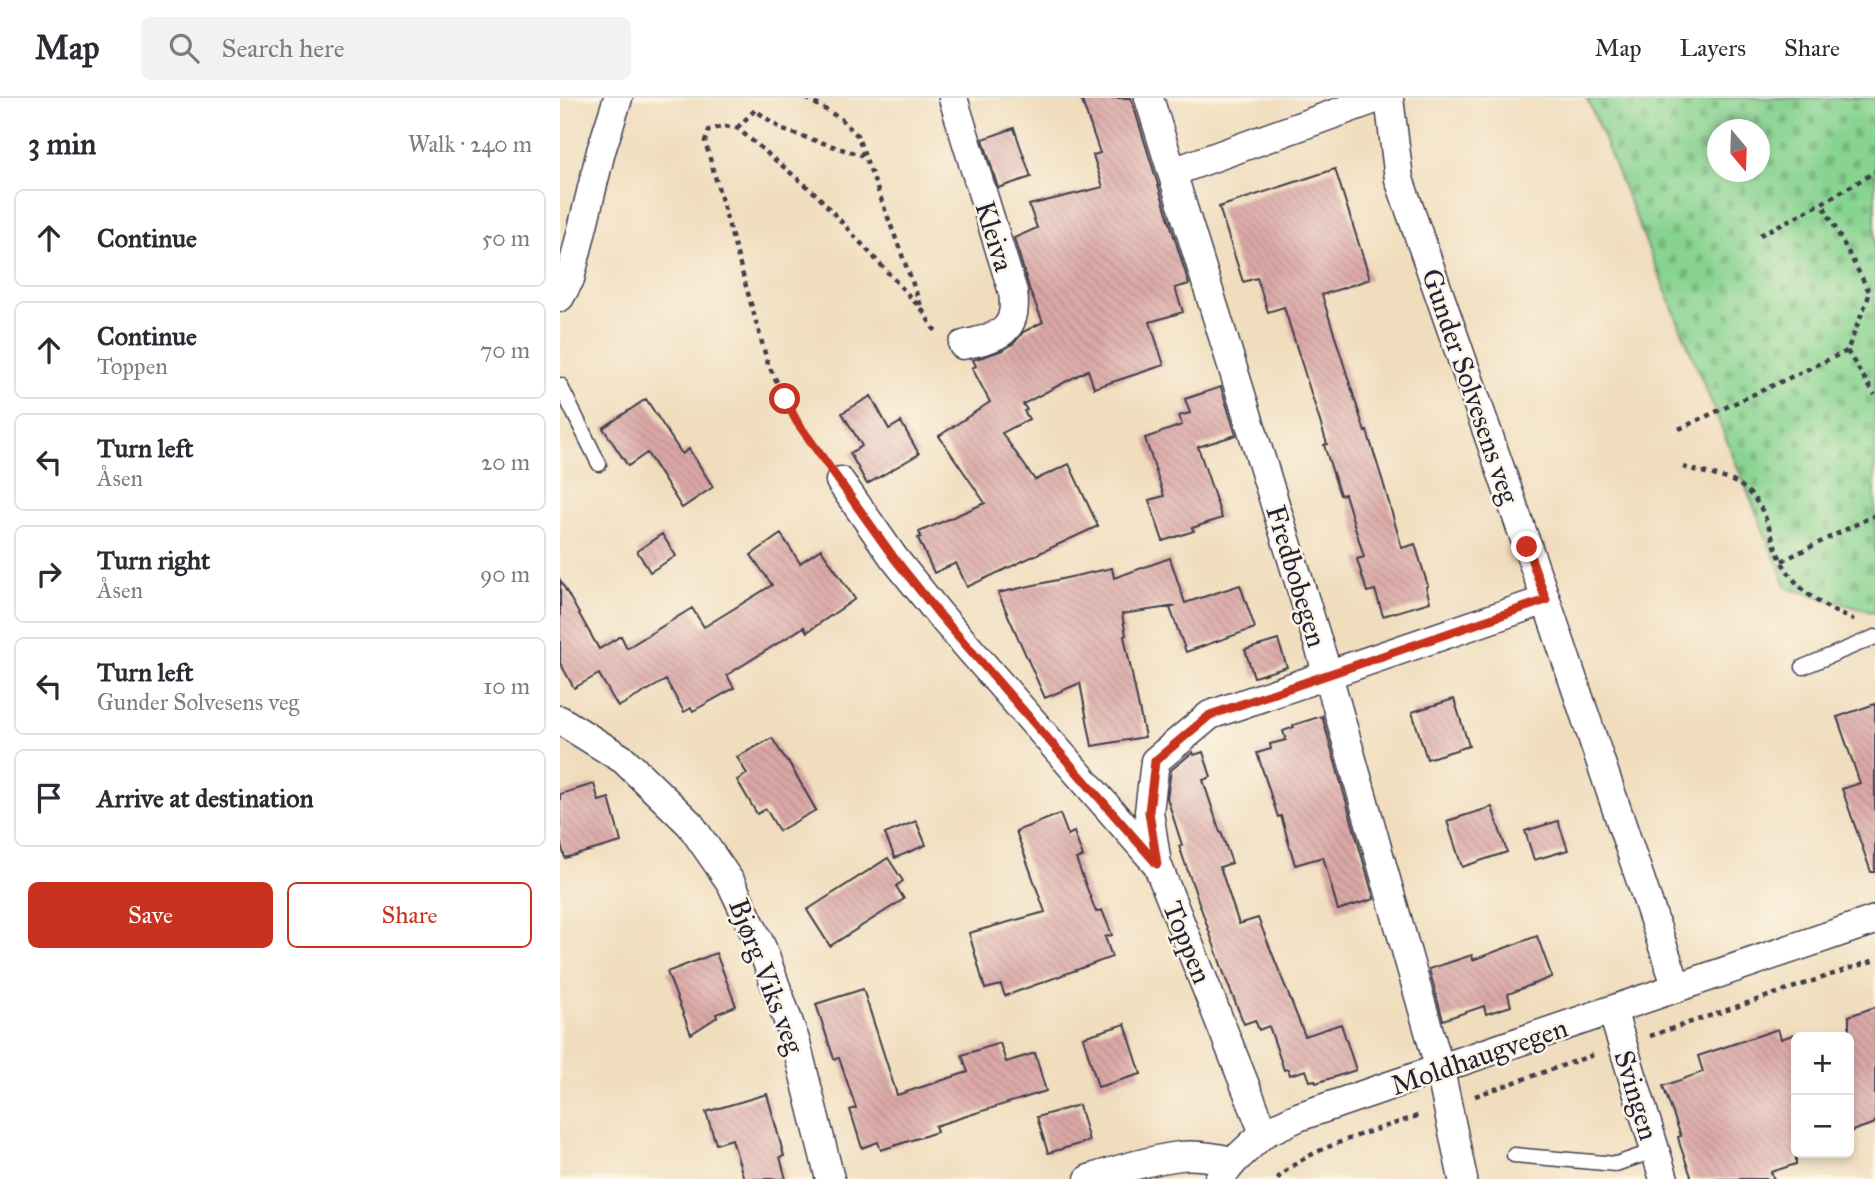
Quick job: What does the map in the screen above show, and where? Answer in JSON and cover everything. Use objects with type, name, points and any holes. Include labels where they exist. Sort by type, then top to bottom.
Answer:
[{"type":"street","points":[[560,297],[570,279],[601,151],[618,98]]},
{"type":"street","name":"Kleiva","points":[[953,98],[1013,292],[1014,303],[1012,320],[1003,332],[963,345]]},
{"type":"street","name":"Fredbobegen","points":[[1149,98],[1328,675],[1440,1070],[1463,1179]]},
{"type":"street","points":[[1173,172],[1378,98]]},
{"type":"street","name":"Gunder Solvesens veg","points":[[1389,98],[1399,179],[1546,600],[1677,988]]},
{"type":"street","name":"Toppen","points":[[840,481],[894,558],[939,614],[1157,864],[1264,1133]]},
{"type":"street","points":[[1157,864],[1149,812],[1155,761],[1210,715],[1546,600]]},
{"type":"street","name":"Bjørg Viks veg","points":[[560,720],[624,760],[690,824],[731,883],[762,948],[796,1043],[830,1179]]},
{"type":"street","name":"Moldhaugvegen","points":[[1089,1179],[1181,1156],[1205,1156],[1227,1170],[1264,1133],[1298,1117],[1875,920]]},
{"type":"street","name":"Svingen","points":[[1612,1010],[1664,1179]]},
{"type":"lane","points":[[560,385],[598,464]]},
{"type":"lane","points":[[1803,667],[1875,637]]},
{"type":"lane","points":[[1514,1155],[1616,1164],[1654,1151]]},
{"type":"path","points":[[806,98],[841,119],[857,135],[923,311],[933,328],[942,336],[952,344],[963,345]]},
{"type":"path","points":[[737,128],[755,110],[783,130],[860,155],[864,153]]},
{"type":"path","points":[[840,481],[797,422],[768,364],[705,141],[709,130],[723,126],[737,128],[816,194],[923,311]]},
{"type":"path","points":[[1760,235],[1875,173]]},
{"type":"path","points":[[1679,429],[1847,351],[1870,293],[1822,203]]},
{"type":"path","points":[[1847,351],[1875,395]]},
{"type":"path","points":[[1684,467],[1739,484],[1762,508],[1781,561],[1799,587],[1820,604],[1853,620],[1864,622]]},
{"type":"path","points":[[1781,561],[1875,515]]},
{"type":"path","points":[[1277,1179],[1309,1156],[1342,1143],[1875,960]]},
{"type":"green space","points":[[1587,98],[1875,98],[1875,613],[1787,588]]},
{"type":"building","points":[[1081,98],[1131,98],[1189,284],[1175,288],[1183,312],[1150,322],[1164,365],[1094,388],[1088,370],[1023,404],[1029,419],[1002,433],[1035,480],[1069,464],[1098,526],[967,587],[956,563],[934,573],[918,538],[921,537],[919,532],[985,503],[939,436],[990,402],[972,368],[976,366],[973,360],[1003,350],[1014,343],[1023,332],[1043,322],[1030,291],[1014,238],[1037,228],[1029,205],[1103,187],[1093,155],[1100,153]]},
{"type":"building","points":[[1014,128],[1031,177],[998,188],[983,139]]},
{"type":"building","points":[[1335,169],[1370,279],[1322,295],[1402,548],[1415,544],[1430,602],[1383,616],[1375,590],[1367,592],[1357,559],[1364,557],[1345,494],[1340,495],[1324,445],[1327,444],[1284,307],[1268,312],[1257,278],[1243,282],[1219,207]]},
{"type":"building","points":[[1221,387],[1236,435],[1198,447],[1222,518],[1163,541],[1149,500],[1164,496],[1145,438],[1182,425],[1179,416],[1190,413],[1185,399]]},
{"type":"building","points":[[871,396],[889,429],[901,422],[919,454],[867,484],[850,453],[862,446],[842,413]]},
{"type":"building","points":[[646,399],[682,454],[689,449],[713,487],[682,508],[647,453],[628,466],[603,428]]},
{"type":"building","points":[[662,534],[676,556],[650,572],[637,551]]},
{"type":"building","points":[[781,534],[800,563],[821,549],[855,599],[807,632],[804,627],[727,675],[734,688],[693,711],[691,708],[684,712],[666,680],[618,707],[599,674],[574,688],[560,663],[560,580],[599,649],[621,636],[627,648],[692,608],[704,627],[772,585],[751,555]]},
{"type":"building","points":[[1170,558],[1185,603],[1240,585],[1255,628],[1186,652],[1170,608],[1176,606],[1122,614],[1145,737],[1092,746],[1080,683],[1045,698],[998,593],[1112,568],[1114,578]]},
{"type":"building","points":[[1278,640],[1287,667],[1254,677],[1245,650]]},
{"type":"building","points":[[1454,699],[1469,746],[1427,759],[1412,712]]},
{"type":"building","points":[[1875,704],[1875,872],[1871,872],[1842,789],[1860,783],[1837,717]]},
{"type":"building","points":[[1322,716],[1374,899],[1338,910],[1323,857],[1295,865],[1281,816],[1278,817],[1257,753],[1271,749],[1270,744],[1286,740],[1283,731],[1294,727],[1293,725]]},
{"type":"building","points":[[772,738],[816,810],[779,831],[766,809],[757,814],[737,780],[747,774],[737,757]]},
{"type":"building","points":[[1193,752],[1194,755],[1203,752],[1211,777],[1203,780],[1232,863],[1220,867],[1239,924],[1258,918],[1305,1036],[1341,1024],[1356,1070],[1316,1083],[1315,1080],[1310,1081],[1306,1070],[1290,1075],[1288,1069],[1284,1070],[1269,1026],[1259,1030],[1255,1020],[1244,1024],[1179,846],[1182,845],[1167,798],[1171,770]]},
{"type":"building","points":[[594,784],[599,801],[609,798],[621,842],[565,858],[560,841],[560,794]]},
{"type":"building","points":[[1492,807],[1507,852],[1462,867],[1447,821]]},
{"type":"building","points":[[1060,814],[1068,835],[1074,832],[1083,857],[1076,859],[1096,912],[1102,910],[1112,935],[1105,937],[1112,957],[1005,996],[1001,985],[985,989],[969,933],[1045,912],[1016,831]]},
{"type":"building","points":[[916,821],[926,845],[895,858],[885,834]]},
{"type":"building","points":[[1558,821],[1568,850],[1534,860],[1525,831]]},
{"type":"building","points":[[888,858],[903,881],[896,886],[904,899],[830,946],[807,910]]},
{"type":"building","points":[[1537,936],[1552,977],[1508,994],[1511,1006],[1486,1014],[1484,1006],[1443,1020],[1429,969],[1472,955],[1473,960]]},
{"type":"building","points":[[716,953],[736,1006],[716,1014],[717,1017],[691,1034],[667,972]]},
{"type":"building","points":[[863,989],[897,1095],[968,1072],[962,1055],[1000,1043],[1006,1062],[1035,1053],[1046,1091],[935,1126],[937,1132],[881,1150],[878,1142],[862,1148],[850,1110],[856,1108],[839,1058],[834,1059],[816,1004]]},
{"type":"building","points":[[1875,1007],[1875,1123],[1854,1130],[1854,1032],[1849,1032],[1849,1016]]},
{"type":"building","points":[[1125,1024],[1141,1074],[1098,1087],[1083,1037]]},
{"type":"building","points":[[1778,1029],[1781,1039],[1791,1036],[1791,1158],[1796,1158],[1796,1164],[1771,1172],[1774,1179],[1692,1179],[1680,1145],[1678,1137],[1681,1136],[1663,1086],[1703,1072],[1698,1056]]},
{"type":"building","points":[[767,1094],[784,1156],[780,1157],[786,1179],[744,1179],[732,1139],[716,1144],[706,1112]]},
{"type":"building","points":[[1079,1105],[1089,1141],[1048,1153],[1037,1117]]},
{"type":"route","points":[[785,399],[797,422],[894,558],[939,614],[1157,864],[1149,812],[1155,761],[1210,715],[1546,600],[1527,547]]}]
